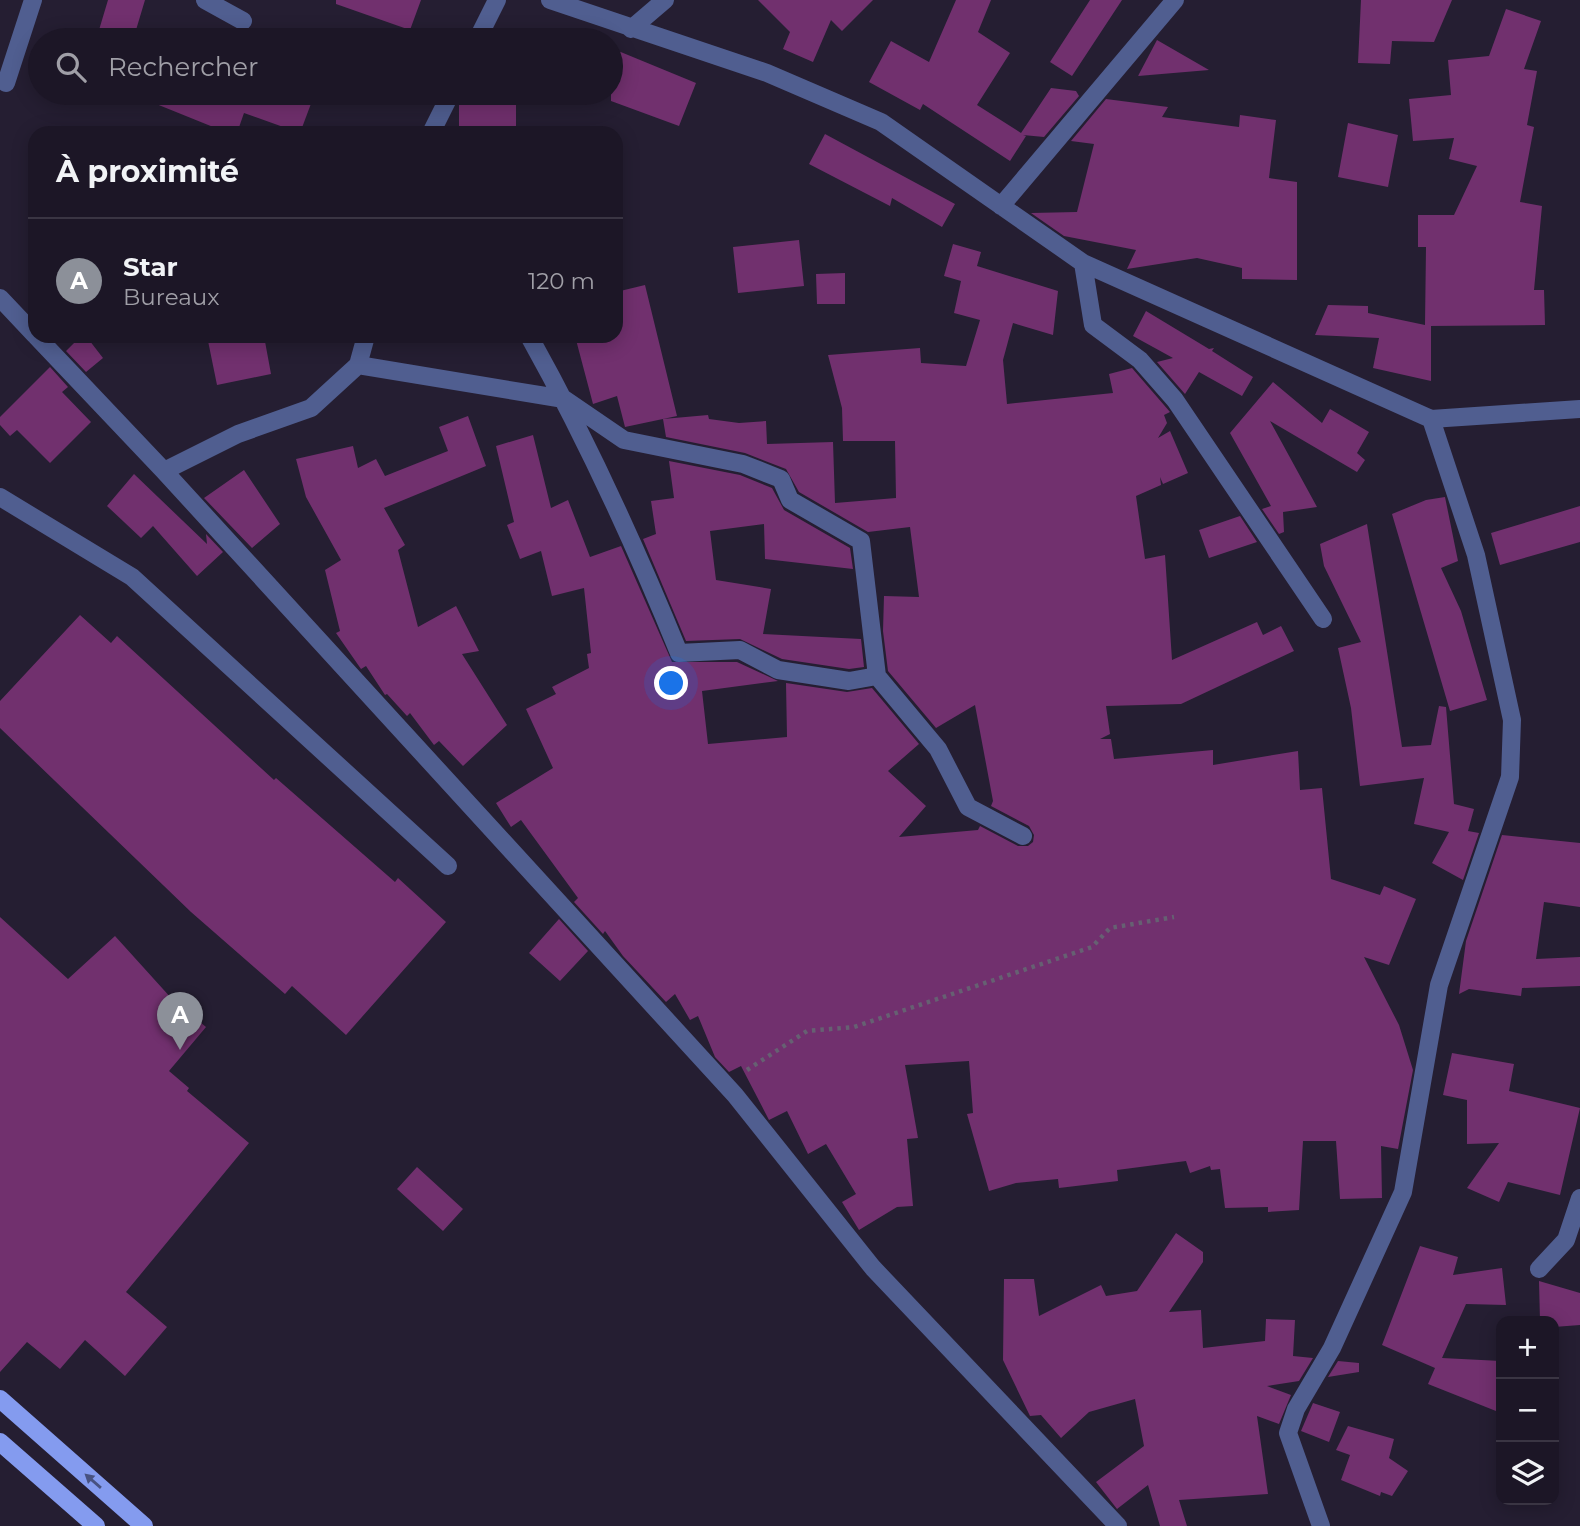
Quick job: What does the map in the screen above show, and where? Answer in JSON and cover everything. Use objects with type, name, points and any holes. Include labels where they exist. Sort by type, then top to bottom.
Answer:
[{"type":"main road","points":[[0,1399],[144,1526]]},
{"type":"main road","points":[[0,1442],[96,1526]]},
{"type":"street","points":[[6,83],[33,0]]},
{"type":"street","points":[[205,0],[243,21]]},
{"type":"street","points":[[483,28],[498,0]]},
{"type":"street","points":[[550,0],[767,73],[881,122],[1083,263],[1431,419],[1580,409]]},
{"type":"street","points":[[631,29],[665,0]]},
{"type":"street","points":[[1001,206],[1175,0]]},
{"type":"street","points":[[434,126],[445,105]]},
{"type":"street","points":[[1083,263],[1093,325],[1140,360],[1175,400],[1324,619]]},
{"type":"street","points":[[0,298],[28,328]]},
{"type":"street","points":[[42,343],[164,471],[725,1085],[873,1268],[1118,1526]]},
{"type":"street","points":[[164,471],[238,434],[312,408],[358,365],[364,343]]},
{"type":"street","points":[[533,343],[564,399],[652,586],[679,653],[740,650],[778,670],[849,681],[877,676]]},
{"type":"street","points":[[358,365],[564,399],[624,440],[743,464],[781,479],[789,499],[861,541],[877,676],[938,749],[968,807],[1023,836]]},
{"type":"street","points":[[1321,1526],[1288,1433],[1296,1409],[1332,1348],[1403,1192],[1439,985],[1510,777],[1512,720],[1482,580],[1431,419]]},
{"type":"street","points":[[0,497],[132,576],[448,866]]},
{"type":"street","points":[[1539,1269],[1566,1240],[1580,1198]]},
{"type":"path","points":[[725,1085],[807,1031],[855,1027],[1091,947],[1110,928],[1174,917]]},
{"type":"building","points":[[108,0],[145,0],[137,28],[100,28]]},
{"type":"building","points":[[336,0],[421,0],[411,28],[336,4]]},
{"type":"building","points":[[758,0],[873,0],[842,31],[831,20],[813,62],[783,49],[790,32]]},
{"type":"building","points":[[956,0],[991,0],[978,32],[1010,53],[977,105],[1021,133],[1051,88],[1076,91],[1079,96],[1044,137],[1023,135],[1026,136],[1010,161],[923,104],[920,110],[869,82],[891,41],[929,62]]},
{"type":"building","points":[[1090,0],[1122,0],[1072,76],[1050,62]]},
{"type":"building","points":[[1361,0],[1452,0],[1434,42],[1392,41],[1390,64],[1358,63]]},
{"type":"building","points":[[1506,9],[1541,21],[1524,69],[1537,71],[1527,125],[1534,127],[1520,202],[1542,206],[1534,290],[1544,290],[1545,325],[1427,326],[1431,326],[1431,381],[1373,368],[1379,338],[1315,335],[1328,305],[1368,306],[1368,313],[1425,325],[1426,247],[1418,247],[1418,215],[1454,215],[1477,166],[1449,159],[1454,138],[1413,141],[1409,99],[1451,95],[1448,60],[1489,56]]},
{"type":"building","points":[[1157,40],[1209,70],[1138,76]]},
{"type":"building","points":[[623,53],[696,83],[679,126],[622,105]]},
{"type":"building","points":[[1106,99],[1168,107],[1162,117],[1239,127],[1240,115],[1276,120],[1269,178],[1297,182],[1297,280],[1242,279],[1242,268],[1197,258],[1127,269],[1136,250],[1064,236],[1031,213],[1077,212],[1094,144],[1071,141]]},
{"type":"building","points":[[159,105],[310,105],[303,126],[280,126],[244,113],[239,126],[211,126]]},
{"type":"building","points":[[459,105],[516,105],[516,126],[459,126]]},
{"type":"building","points":[[1348,123],[1398,135],[1388,187],[1338,177]]},
{"type":"building","points":[[825,134],[955,204],[942,227],[892,198],[890,206],[809,164]]},
{"type":"building","points":[[799,240],[804,286],[738,293],[733,247]]},
{"type":"building","points":[[953,244],[981,252],[977,266],[1058,291],[1053,335],[1013,323],[1003,360],[1007,404],[1113,393],[1109,374],[1132,368],[1170,412],[1164,415],[1167,423],[1158,438],[1170,431],[1188,473],[1163,484],[1160,477],[1161,485],[1136,496],[1145,559],[1165,555],[1172,660],[1257,622],[1263,635],[1281,626],[1294,651],[1181,704],[1106,706],[1110,734],[1100,739],[1111,739],[1114,759],[1213,750],[1213,765],[1298,751],[1300,790],[1322,788],[1331,879],[1380,895],[1384,886],[1416,899],[1389,965],[1364,957],[1399,1025],[1413,1070],[1398,1149],[1381,1146],[1382,1198],[1340,1199],[1336,1141],[1303,1141],[1299,1210],[1268,1212],[1268,1207],[1225,1208],[1220,1169],[1211,1170],[1210,1166],[1190,1173],[1186,1161],[1117,1170],[1118,1181],[1059,1188],[1058,1179],[1016,1183],[989,1191],[967,1114],[973,1113],[969,1061],[905,1065],[918,1138],[907,1139],[913,1206],[897,1207],[859,1230],[842,1202],[856,1194],[826,1144],[808,1154],[787,1111],[769,1120],[741,1066],[729,1072],[715,1057],[698,1016],[690,1020],[675,994],[666,1002],[623,956],[605,931],[603,934],[574,902],[578,898],[521,820],[511,827],[496,803],[553,768],[526,709],[556,694],[552,687],[589,668],[587,654],[591,653],[584,588],[552,596],[541,551],[520,559],[507,525],[514,522],[496,446],[533,435],[551,508],[568,500],[590,557],[621,546],[672,662],[737,662],[778,681],[702,691],[708,744],[787,737],[786,683],[847,692],[872,688],[919,744],[888,771],[926,806],[899,837],[978,830],[980,826],[1018,846],[1028,846],[1033,842],[1034,835],[1029,826],[991,806],[993,801],[975,705],[936,728],[888,671],[883,631],[884,596],[919,597],[910,527],[868,532],[799,492],[786,469],[745,453],[666,437],[663,419],[708,415],[709,419],[739,423],[766,421],[767,444],[833,442],[835,503],[896,498],[895,441],[843,441],[842,408],[828,355],[920,348],[921,363],[966,366],[980,320],[954,313],[961,281],[944,276]]},
{"type":"building","points":[[845,273],[845,304],[817,304],[816,274]]},
{"type":"building","points":[[645,285],[677,416],[625,427],[617,396],[593,404],[577,343],[623,343],[623,290]]},
{"type":"building","points":[[1146,311],[1209,349],[1214,348],[1212,351],[1253,377],[1242,396],[1199,372],[1185,394],[1157,362],[1173,358],[1133,336]]},
{"type":"building","points":[[74,343],[91,343],[103,358],[86,372],[66,351]]},
{"type":"building","points":[[208,343],[265,343],[271,374],[217,385]]},
{"type":"building","points":[[50,367],[68,387],[62,392],[91,422],[50,463],[17,430],[10,436],[0,425],[0,417]]},
{"type":"building","points":[[1273,382],[1322,423],[1330,409],[1369,432],[1357,453],[1365,460],[1357,472],[1270,421],[1317,507],[1283,512],[1284,532],[1279,534],[1262,509],[1271,506],[1230,433]]},
{"type":"building","points":[[468,416],[486,466],[384,508],[405,545],[398,550],[418,627],[456,606],[479,651],[462,654],[507,725],[463,766],[439,741],[434,745],[410,713],[407,716],[387,694],[385,695],[366,666],[361,669],[336,633],[340,631],[325,570],[341,560],[306,497],[296,459],[353,446],[358,468],[376,459],[385,476],[448,451],[439,427]]},
{"type":"building","points":[[669,461],[740,475],[772,488],[784,510],[850,548],[853,569],[765,559],[764,524],[710,531],[716,580],[771,589],[763,634],[861,639],[864,667],[849,669],[782,659],[740,639],[686,641],[643,539],[656,534],[651,501],[674,498]]},
{"type":"building","points":[[244,470],[280,524],[252,548],[204,498]]},
{"type":"building","points":[[134,474],[207,544],[206,534],[223,552],[197,576],[153,526],[141,538],[107,506]]},
{"type":"building","points":[[1445,497],[1458,561],[1441,568],[1461,611],[1487,700],[1450,711],[1392,514],[1426,500]]},
{"type":"building","points":[[1580,506],[1580,542],[1500,565],[1491,533]]},
{"type":"building","points":[[1240,516],[1257,542],[1209,558],[1199,530]]},
{"type":"building","points":[[1367,524],[1402,747],[1431,745],[1439,706],[1446,707],[1454,804],[1474,809],[1468,831],[1479,833],[1463,880],[1432,863],[1449,832],[1414,824],[1424,778],[1360,786],[1351,708],[1338,648],[1361,642],[1324,566],[1320,544]]},
{"type":"building","points":[[80,615],[111,643],[117,636],[274,780],[276,778],[395,882],[398,878],[446,922],[346,1035],[292,986],[285,994],[191,912],[0,728],[0,701]]},
{"type":"building","points":[[1502,835],[1580,843],[1580,907],[1544,902],[1536,959],[1580,957],[1580,986],[1522,988],[1521,996],[1469,989],[1459,994],[1466,941]]},
{"type":"building","points":[[0,917],[68,979],[115,936],[172,999],[206,1027],[169,1071],[189,1088],[187,1091],[249,1143],[126,1292],[167,1327],[125,1376],[85,1340],[60,1369],[27,1342],[0,1372]]},
{"type":"building","points":[[559,919],[588,951],[560,981],[529,953]]},
{"type":"building","points":[[1452,1053],[1514,1064],[1509,1091],[1580,1108],[1560,1195],[1508,1182],[1499,1202],[1467,1188],[1499,1143],[1467,1144],[1467,1100],[1443,1095]]},
{"type":"building","points":[[417,1167],[463,1209],[443,1231],[397,1189]]},
{"type":"building","points":[[1176,1233],[1203,1252],[1203,1262],[1169,1312],[1201,1310],[1203,1348],[1265,1341],[1266,1319],[1295,1320],[1293,1356],[1313,1358],[1299,1381],[1267,1386],[1291,1395],[1279,1424],[1257,1416],[1268,1494],[1179,1500],[1187,1526],[1160,1526],[1148,1485],[1117,1509],[1096,1482],[1144,1446],[1135,1399],[1089,1412],[1061,1438],[1041,1415],[1030,1416],[1003,1360],[1004,1279],[1034,1279],[1039,1316],[1101,1285],[1106,1296],[1137,1291]]},
{"type":"building","points":[[1420,1246],[1458,1257],[1453,1275],[1502,1268],[1506,1305],[1466,1304],[1442,1358],[1496,1361],[1496,1411],[1428,1384],[1435,1368],[1382,1345]]},
{"type":"building","points":[[1539,1281],[1580,1293],[1580,1325],[1559,1327],[1559,1316],[1540,1316]]},
{"type":"building","points":[[1338,1361],[1359,1363],[1359,1372],[1328,1377]]},
{"type":"building","points":[[1313,1403],[1340,1412],[1329,1442],[1301,1431]]},
{"type":"building","points":[[1348,1426],[1394,1439],[1389,1458],[1408,1471],[1392,1496],[1381,1492],[1380,1496],[1341,1480],[1350,1455],[1336,1450]]},
{"type":"place","name":"Star","points":[[180,1050]]}]
